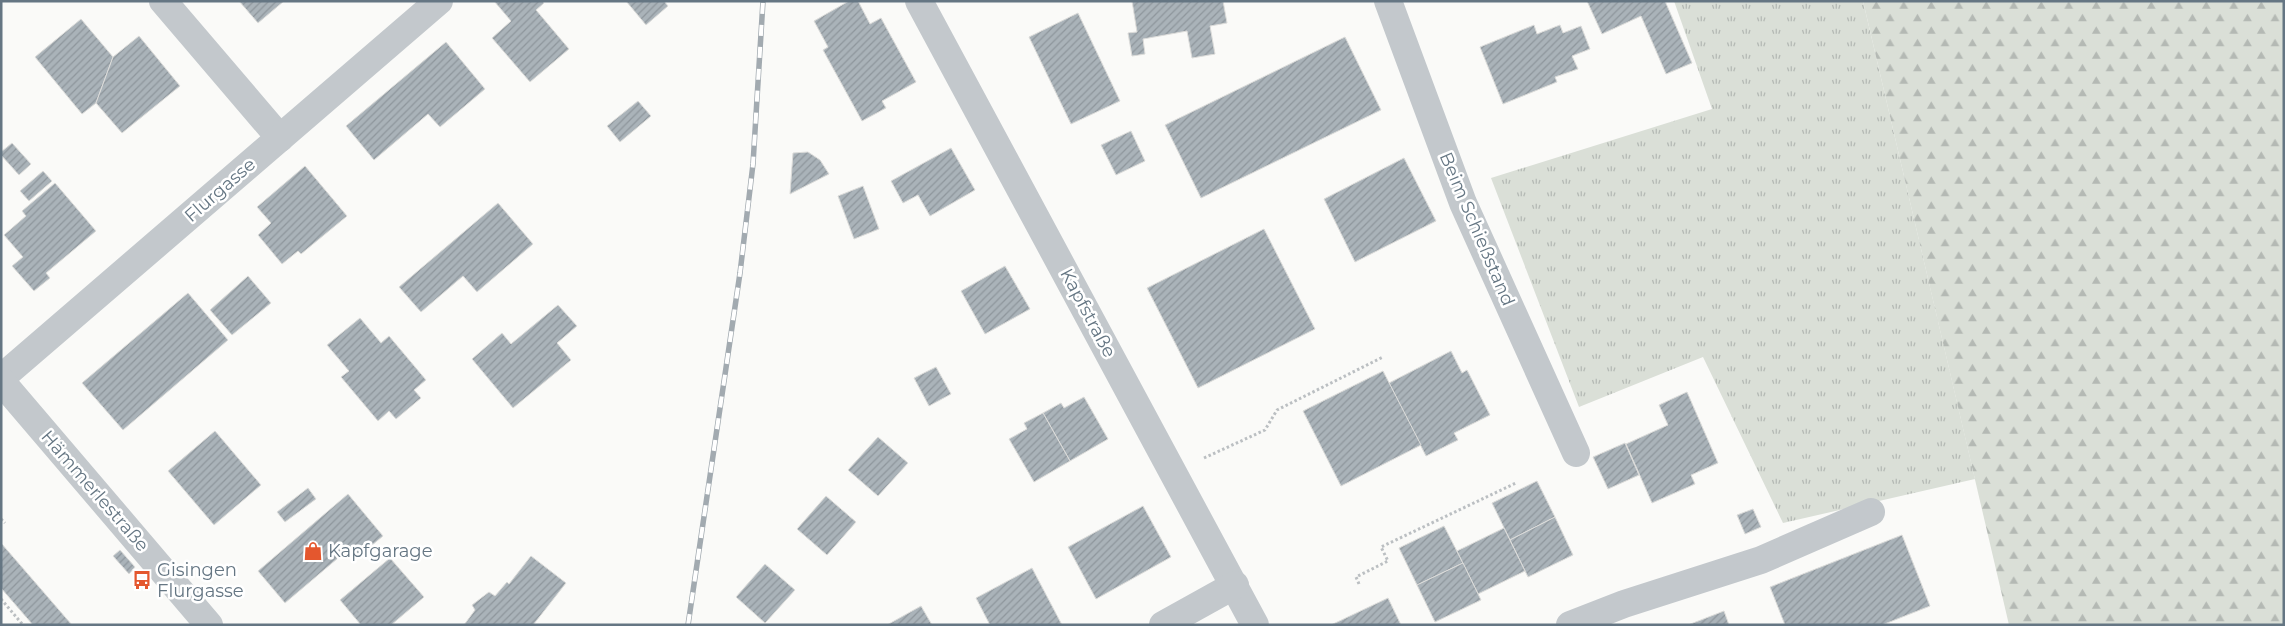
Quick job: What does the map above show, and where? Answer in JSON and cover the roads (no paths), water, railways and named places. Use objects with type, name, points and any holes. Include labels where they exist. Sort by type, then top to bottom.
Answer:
[{"type":"street","points":[[163,1],[280,138]]},
{"type":"street","name":"Flurgasse","points":[[1,379],[439,1]]},
{"type":"street","name":"Kapfstraße","points":[[919,1],[1255,625]]},
{"type":"street","name":"Beim Schießstand","points":[[1388,1],[1463,203],[1576,453]]},
{"type":"street","name":"Hämmerlestraße","points":[[1,379],[10,410],[209,625]]},
{"type":"street","points":[[1570,625],[1624,604],[1761,560],[1871,512]]},
{"type":"street","points":[[1163,625],[1235,585]]},
{"type":"railway","points":[[688,625],[740,273],[753,164],[763,1]]},
{"type":"place","name":"Kapfgarage","points":[[313,551]]},
{"type":"place","name":"Gisingen Flurgasse","points":[[142,580]]}]
